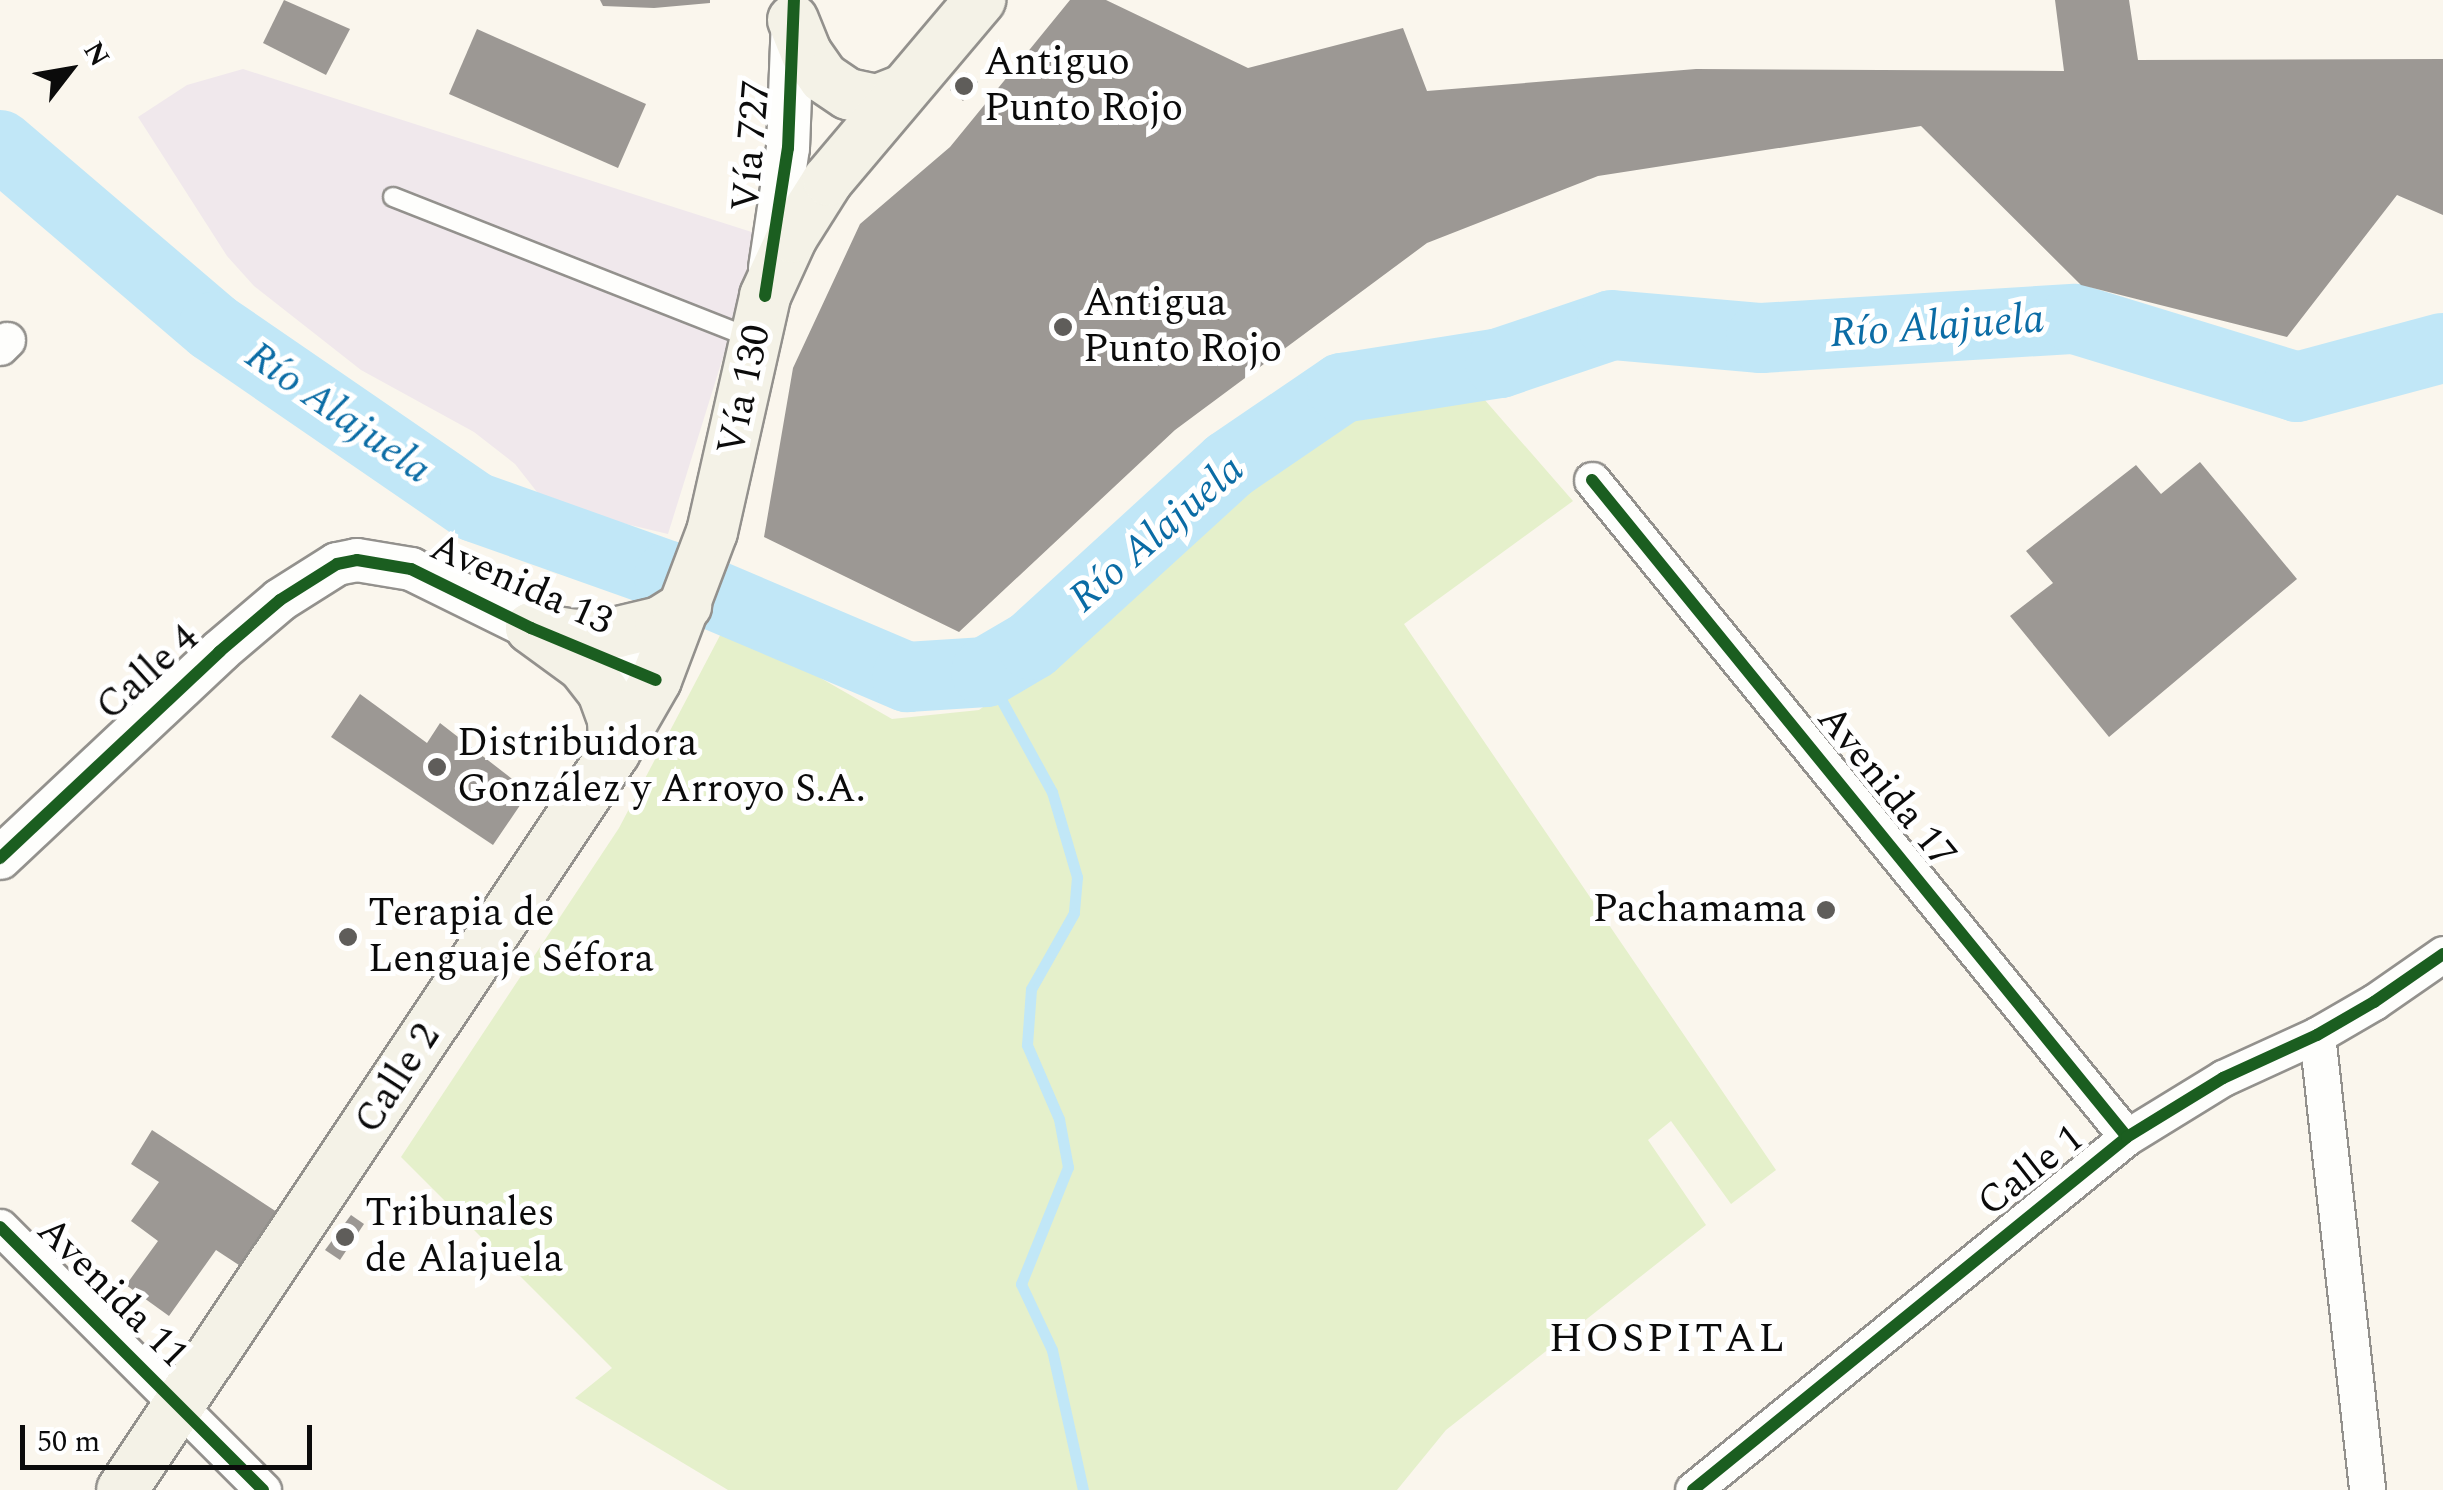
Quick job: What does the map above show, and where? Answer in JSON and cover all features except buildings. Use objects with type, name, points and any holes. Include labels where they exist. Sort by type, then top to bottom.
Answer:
[{"type":"main road","name":"Vía 130","points":[[686,606],[712,532],[760,318],[806,210],[971,7]]},
{"type":"main road","points":[[794,10],[808,54],[824,78],[848,94],[877,100],[901,92]]},
{"type":"main road","points":[[531,628],[574,634],[618,632],[660,622],[686,606]]},
{"type":"main road","name":"Calle 2","points":[[122,1490],[614,753],[656,680],[686,606]]},
{"type":"main road","points":[[531,628],[584,666],[603,692],[613,718],[614,753]]},
{"type":"street","name":"Vía 727","points":[[760,318],[788,148],[794,10]]},
{"type":"street","name":"Avenida 17","points":[[1592,480],[2127,1136]]},
{"type":"street","name":"Avenida 13","points":[[357,560],[412,570],[531,628],[656,680]]},
{"type":"street","name":"Calle 4","points":[[0,858],[104,756],[280,600],[318,573],[357,560]]},
{"type":"street","name":"Calle 1","points":[[1693,1490],[2127,1136],[2223,1078],[2317,1035],[2374,1002],[2443,954]]},
{"type":"street","points":[[2317,1035],[2367,1490]]},
{"type":"street","name":"Avenida 11","points":[[0,1227],[263,1490]]},
{"type":"lane","points":[[393,198],[760,318]]},
{"type":"shaded area","points":[[243,69],[761,235],[668,534],[559,508],[537,492],[515,464],[474,432],[361,370],[254,286],[227,256],[138,117],[187,85]]},
{"type":"green space","points":[[1470,383],[1573,501],[1404,624],[1776,1170],[1731,1204],[1671,1121],[1648,1140],[1706,1225],[1446,1430],[1397,1490],[728,1490],[575,1398],[612,1368],[401,1157],[619,828],[726,624],[892,719],[979,710],[1052,657],[1229,495],[1366,404]]},
{"type":"waterway","name":"Río Alajuela","points":[[0,145],[213,327],[475,507],[669,576],[907,677],[986,672],[1032,645],[1229,465],[1342,388],[1500,363],[1612,325],[1761,338],[2075,319],[2297,387],[2443,348]]},
{"type":"waterway","points":[[986,672],[1052,792],[1077,877],[1074,913],[1031,989],[1027,1045],[1059,1119],[1068,1167],[1021,1284],[1052,1350],[1083,1490]]},
{"type":"cycle path","points":[[765,296],[788,148],[794,0]]},
{"type":"cycle path","points":[[1592,480],[2127,1137]]},
{"type":"cycle path","points":[[0,858],[219,652],[280,600],[337,564],[357,560],[411,569],[531,628],[656,680]]},
{"type":"cycle path","points":[[1693,1490],[2127,1137],[2223,1078],[2317,1035],[2374,1002],[2443,954]]},
{"type":"cycle path","points":[[0,1227],[263,1490]]},
{"type":"place","name":"Antiguo Punto Rojo","points":[[964,86]]},
{"type":"place","name":"Antigua Punto Rojo","points":[[1063,327]]},
{"type":"place","name":"Distribuidora González y Arroyo S.A.","points":[[437,767]]},
{"type":"place","name":"Pachamama","points":[[1826,910]]},
{"type":"place","name":"Terapia de Lenguaje Séfora","points":[[348,937]]},
{"type":"place","name":"Tribunales de Alajuela","points":[[345,1237]]},
{"type":"district","name":"HOSPITAL","points":[[1668,1339]]}]
